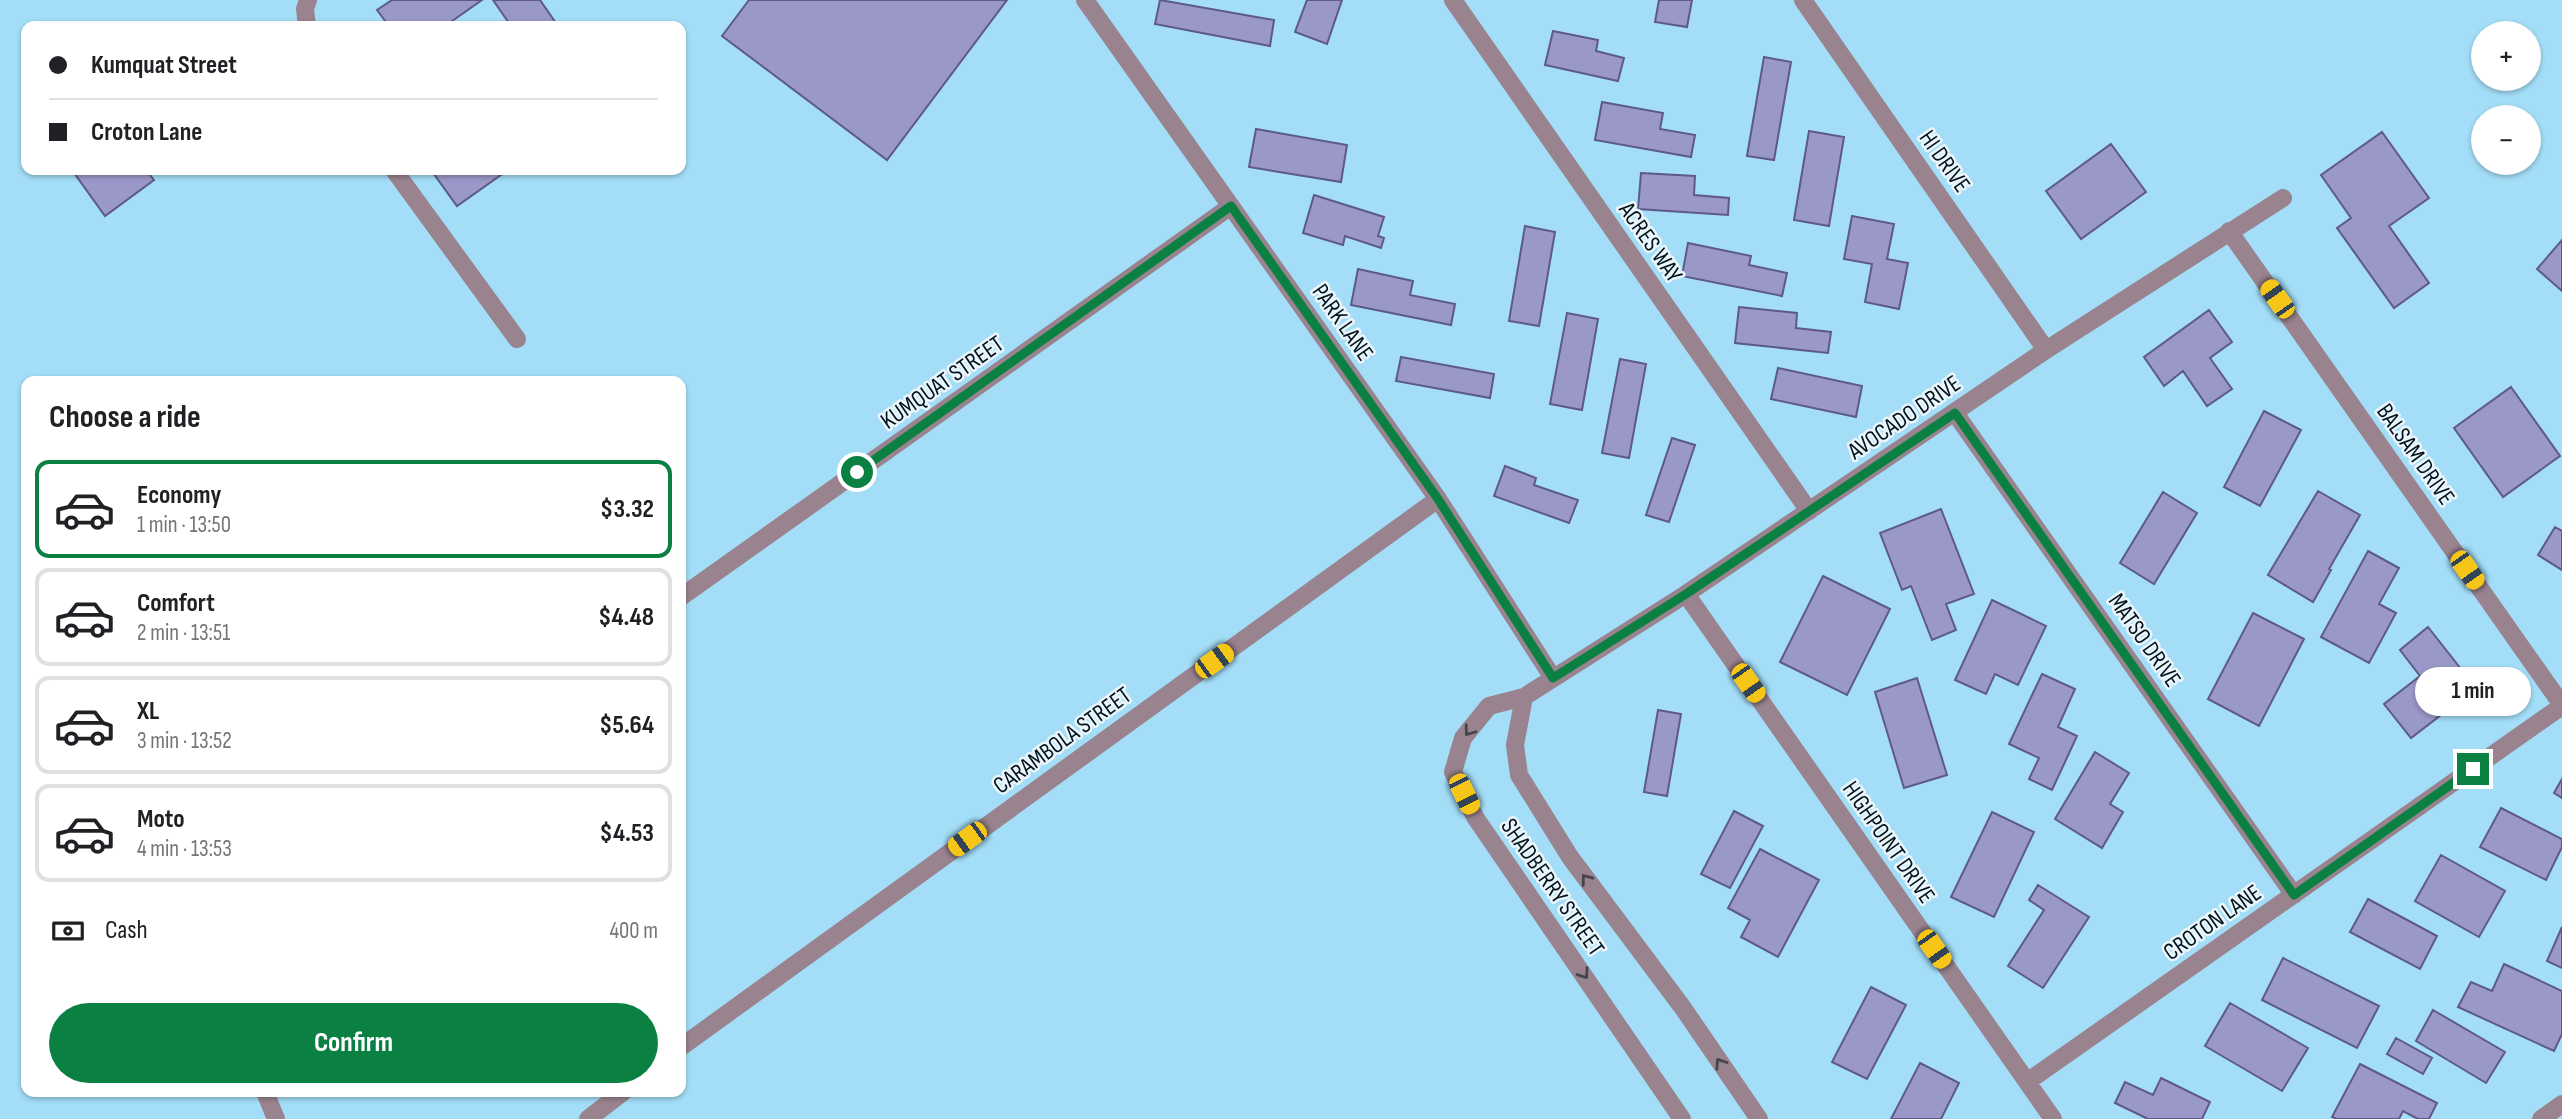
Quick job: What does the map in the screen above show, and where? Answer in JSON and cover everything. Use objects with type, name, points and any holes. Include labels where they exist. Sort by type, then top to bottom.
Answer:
[{"type":"street","points":[[306,21],[305,9],[308,0]]},
{"type":"street","name":"PARK LANE","points":[[1085,0],[1438,499],[1553,678]]},
{"type":"street","name":"ACRES WAY","points":[[1452,0],[1808,511]]},
{"type":"street","name":"HI DRIVE","points":[[1803,0],[2046,350]]},
{"type":"street","points":[[398,175],[517,339]]},
{"type":"street","name":"AVOCADO DRIVE","points":[[1553,678],[1686,594],[2046,350],[2283,198]]},
{"type":"street","name":"KUMQUAT STREET","points":[[686,593],[1231,206]]},
{"type":"street","name":"BALSAM DRIVE","points":[[2229,231],[2562,706]]},
{"type":"street","name":"MATSO DRIVE","points":[[1955,413],[2294,895]]},
{"type":"street","name":"CARAMBOLA STREET","points":[[686,1043],[1438,499]]},
{"type":"street","name":"HIGHPOINT DRIVE","points":[[1686,594],[2053,1119]]},
{"type":"street","name":"SHADBERRY STREET","points":[[1553,678],[1524,697],[1489,706],[1463,738],[1454,772],[1475,817],[1682,1119]]},
{"type":"street","name":"SHADBERRY STREET","points":[[1524,697],[1515,745],[1518,775],[1570,857],[1683,1008],[1759,1119]]},
{"type":"street","name":"CROTON LANE","points":[[2027,1082],[2562,706]]},
{"type":"street","points":[[267,1097],[276,1119]]},
{"type":"street","points":[[588,1119],[617,1097]]},
{"type":"street","points":[[2541,1119],[2562,1104]]},
{"type":"building","points":[[392,0],[482,0],[452,21],[385,21],[377,10]]},
{"type":"building","points":[[493,0],[540,0],[555,21],[508,21]]},
{"type":"building","points":[[749,0],[1007,0],[887,160],[722,36]]},
{"type":"building","points":[[1160,0],[1274,20],[1270,46],[1155,24]]},
{"type":"building","points":[[1307,0],[1342,0],[1327,44],[1295,32]]},
{"type":"building","points":[[1659,0],[1692,0],[1687,27],[1655,22]]},
{"type":"building","points":[[1553,31],[1598,40],[1596,51],[1624,58],[1618,81],[1545,65]]},
{"type":"building","points":[[1764,57],[1791,62],[1774,160],[1747,156]]},
{"type":"building","points":[[1602,102],[1663,113],[1660,129],[1695,135],[1691,157],[1595,140]]},
{"type":"building","points":[[1256,129],[1347,145],[1341,182],[1249,167]]},
{"type":"building","points":[[1809,131],[1844,137],[1829,226],[1794,220]]},
{"type":"building","points":[[2382,132],[2429,198],[2389,226],[2429,283],[2394,308],[2337,228],[2351,218],[2321,175]]},
{"type":"building","points":[[2111,144],[2146,192],[2081,239],[2046,191]]},
{"type":"building","points":[[1641,173],[1695,176],[1694,195],[1729,198],[1728,215],[1638,209]]},
{"type":"building","points":[[76,175],[150,175],[154,180],[105,216]]},
{"type":"building","points":[[435,175],[501,175],[457,206]]},
{"type":"building","points":[[1314,195],[1384,217],[1378,236],[1384,238],[1381,248],[1345,236],[1343,245],[1303,233]]},
{"type":"building","points":[[1852,216],[1894,224],[1887,259],[1908,263],[1899,309],[1865,302],[1872,264],[1844,259]]},
{"type":"building","points":[[1525,226],[1555,232],[1539,326],[1509,321]]},
{"type":"building","points":[[2562,240],[2562,291],[2537,269]]},
{"type":"building","points":[[1688,243],[1751,256],[1749,265],[1787,273],[1782,296],[1682,276]]},
{"type":"building","points":[[1358,269],[1413,281],[1410,295],[1455,304],[1451,325],[1351,305]]},
{"type":"building","points":[[1739,307],[1797,313],[1796,328],[1831,332],[1828,353],[1735,343]]},
{"type":"building","points":[[2209,310],[2232,342],[2210,358],[2232,389],[2207,406],[2183,371],[2164,386],[2144,357]]},
{"type":"building","points":[[1567,313],[1598,319],[1582,410],[1550,404]]},
{"type":"building","points":[[1401,357],[1494,374],[1490,398],[1396,381]]},
{"type":"building","points":[[1620,359],[1646,364],[1629,458],[1602,453]]},
{"type":"building","points":[[1778,368],[1862,386],[1856,417],[1771,399]]},
{"type":"building","points":[[2511,387],[2560,456],[2503,497],[2454,428]]},
{"type":"building","points":[[2264,411],[2301,430],[2260,506],[2224,487]]},
{"type":"building","points":[[1672,438],[1695,445],[1669,522],[1646,515]]},
{"type":"building","points":[[1505,466],[1536,478],[1534,485],[1578,500],[1569,523],[1494,496]]},
{"type":"building","points":[[2318,491],[2360,515],[2313,602],[2268,575]]},
{"type":"building","points":[[2163,492],[2197,513],[2154,584],[2120,563]]},
{"type":"building","points":[[1941,509],[1974,594],[1946,604],[1956,630],[1932,640],[1911,586],[1902,590],[1880,533]]},
{"type":"building","points":[[2555,527],[2562,531],[2562,570],[2538,555]]},
{"type":"building","points":[[2368,551],[2399,568],[2379,604],[2396,613],[2369,663],[2321,637]]},
{"type":"building","points":[[1823,576],[1890,609],[1847,695],[1780,662]]},
{"type":"building","points":[[1992,600],[2046,626],[2018,685],[1995,674],[1986,694],[1955,680]]},
{"type":"building","points":[[2253,613],[2304,639],[2259,726],[2208,699]]},
{"type":"building","points":[[2428,627],[2476,688],[2411,738],[2384,704],[2420,676],[2400,650]]},
{"type":"building","points":[[2042,674],[2075,689],[2058,727],[2077,736],[2052,790],[2029,779],[2039,758],[2009,744]]},
{"type":"building","points":[[1917,678],[1947,775],[1904,788],[1875,692]]},
{"type":"building","points":[[1658,710],[1681,714],[1667,796],[1644,792]]},
{"type":"building","points":[[2095,752],[2129,773],[2110,804],[2123,812],[2102,848],[2055,819]]},
{"type":"building","points":[[2562,779],[2562,798],[2554,793]]},
{"type":"building","points":[[2501,808],[2562,839],[2562,847],[2546,880],[2480,847]]},
{"type":"building","points":[[1734,811],[1763,826],[1730,888],[1701,874]]},
{"type":"building","points":[[1992,812],[2034,832],[1994,917],[1951,897]]},
{"type":"building","points":[[1760,849],[1819,880],[1778,957],[1741,937],[1750,920],[1728,908]]},
{"type":"building","points":[[2441,855],[2505,891],[2479,937],[2415,901]]},
{"type":"building","points":[[2038,885],[2089,917],[2043,988],[2008,966],[2044,910],[2029,900]]},
{"type":"building","points":[[2368,899],[2437,936],[2420,969],[2350,932]]},
{"type":"building","points":[[2562,927],[2562,968],[2547,961]]},
{"type":"building","points":[[2283,958],[2379,1006],[2357,1048],[2262,1000]]},
{"type":"building","points":[[2504,964],[2562,991],[2562,1034],[2554,1051],[2458,1007],[2471,982],[2492,991]]},
{"type":"building","points":[[1871,987],[1906,1005],[1867,1079],[1832,1062]]},
{"type":"building","points":[[2230,1003],[2308,1048],[2282,1091],[2205,1046]]},
{"type":"building","points":[[2433,1010],[2505,1052],[2486,1083],[2416,1041]]},
{"type":"building","points":[[2396,1038],[2432,1058],[2423,1074],[2387,1054]]},
{"type":"building","points":[[1920,1063],[1959,1083],[1941,1119],[1891,1119]]},
{"type":"building","points":[[2360,1064],[2437,1103],[2429,1119],[2418,1119],[2403,1111],[2399,1119],[2332,1117]]},
{"type":"building","points":[[2161,1078],[2210,1102],[2202,1119],[2148,1119],[2115,1103],[2125,1082],[2153,1095]]},
{"type":"route","points":[[857,472],[1231,206],[1438,499],[1553,678],[1686,594],[1955,413],[2294,895],[2473,769]]}]
